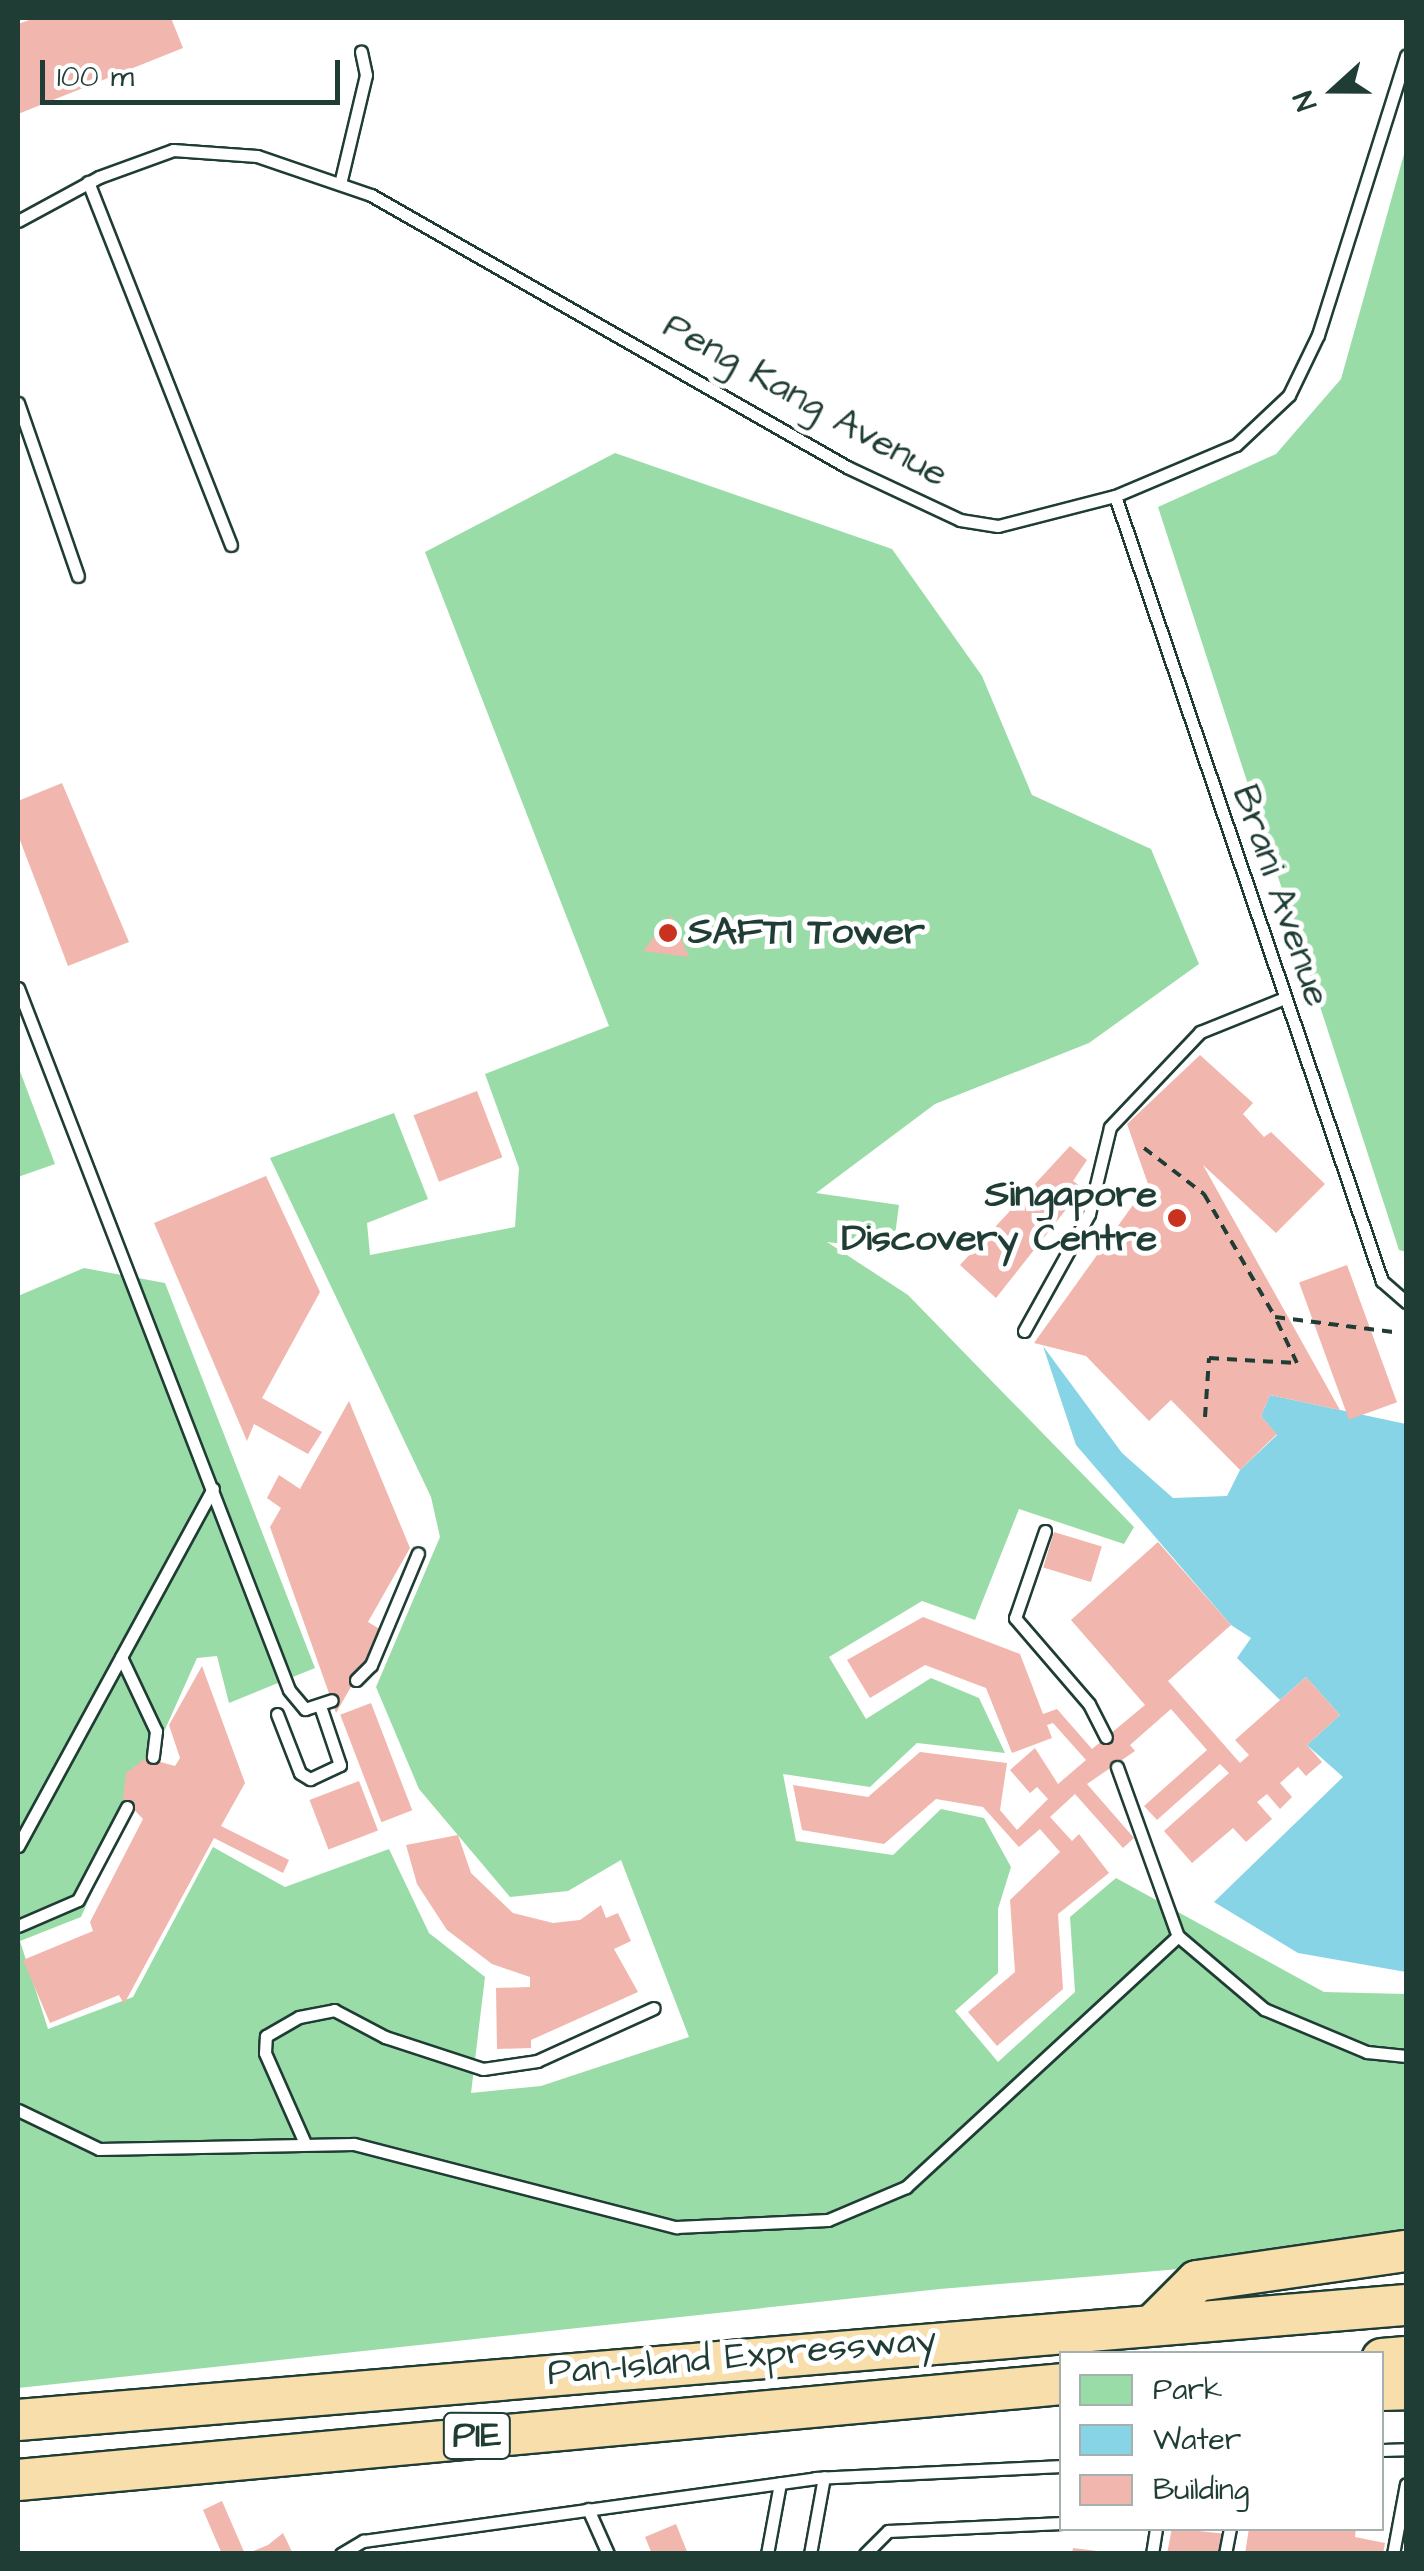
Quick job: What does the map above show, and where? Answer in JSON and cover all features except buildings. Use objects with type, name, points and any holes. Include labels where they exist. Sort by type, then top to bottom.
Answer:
[{"type":"highway","points":[[1156,2322],[1197,2281],[1406,2251]]},
{"type":"highway","name":"Pan-Island Expressway","points":[[18,2420],[1406,2304]]},
{"type":"highway","name":"Pan-Island Expressway","points":[[18,2480],[1059,2384]]},
{"type":"highway","points":[[936,2394],[1059,2396]]},
{"type":"lane","points":[[340,184],[366,75],[362,52]]},
{"type":"lane","name":"Peng Kang Avenue","points":[[18,221],[88,182],[173,150],[257,156],[371,195],[598,319],[847,466],[960,520],[998,526],[1115,496],[1236,445],[1289,396],[1318,334],[1406,56]]},
{"type":"lane","points":[[88,182],[231,545]]},
{"type":"lane","points":[[18,403],[78,576]]},
{"type":"lane","name":"Brani Avenue","points":[[1115,496],[1282,999],[1382,1281],[1406,1302]]},
{"type":"lane","points":[[18,988],[288,1690],[297,1706],[326,1703],[340,1764],[310,1779],[300,1773],[277,1714]]},
{"type":"lane","points":[[1024,1332],[1089,1214],[1110,1127],[1200,1032],[1282,999]]},
{"type":"lane","points":[[18,1846],[213,1489]]},
{"type":"lane","points":[[1045,1530],[1015,1618],[1089,1704],[1106,1737]]},
{"type":"lane","points":[[356,1680],[371,1665],[418,1553]]},
{"type":"lane","points":[[122,1657],[156,1731],[153,1757]]},
{"type":"lane","points":[[1117,1768],[1178,1936],[1264,2009],[1367,2052],[1406,2056]]},
{"type":"lane","points":[[18,1926],[78,1900],[127,1807]]},
{"type":"lane","points":[[18,2110],[99,2149],[304,2141],[354,2144],[446,2164],[528,2193],[676,2228],[828,2220],[906,2187],[1178,1936]]},
{"type":"lane","points":[[304,2141],[266,2053],[266,2036],[299,2017],[334,2010],[385,2037],[483,2070],[537,2061],[654,2008]]},
{"type":"lane","points":[[341,2554],[363,2541],[780,2482],[1059,2466]]},
{"type":"lane","points":[[810,2554],[824,2477]]},
{"type":"lane","points":[[767,2554],[780,2482]]},
{"type":"lane","points":[[1393,2554],[1406,2484]]},
{"type":"lane","points":[[588,2510],[608,2554]]},
{"type":"lane","points":[[865,2554],[888,2531],[1059,2522]]},
{"type":"path","points":[[1144,1148],[1204,1194],[1275,1317],[1297,1364],[1209,1358],[1205,1417]]},
{"type":"path","points":[[1275,1317],[1393,1332]]},
{"type":"green space","points":[[1406,147],[1406,1252],[1399,1250],[1158,507],[1276,454],[1341,379]]},
{"type":"green space","points":[[615,453],[892,549],[982,676],[1032,795],[1151,849],[1199,964],[1089,1043],[935,1104],[816,1193],[899,1205],[893,1250],[827,1242],[908,1295],[1134,1527],[1124,1544],[1019,1509],[975,1620],[922,1601],[829,1657],[866,1719],[931,1678],[979,1698],[1005,1753],[917,1743],[870,1787],[783,1774],[796,1841],[893,1855],[941,1809],[984,1818],[1011,1867],[998,1909],[998,1973],[955,2011],[998,2062],[1075,1992],[1070,1917],[1116,1878],[1324,1992],[1406,1994],[1406,2250],[940,2289],[18,2388],[18,1296],[84,1268],[165,1283],[315,1668],[229,1703],[217,1656],[197,1658],[81,1917],[20,1941],[48,2029],[133,1997],[213,1847],[285,1887],[389,1849],[429,1933],[485,1977],[471,2093],[541,2086],[689,2037],[621,1860],[568,1891],[510,1897],[419,1789],[376,1687],[440,1537],[431,1497],[270,1158],[394,1113],[428,1199],[367,1223],[370,1255],[515,1227],[519,1168],[485,1074],[609,1026],[425,552]]},
{"type":"green space","points":[[18,1066],[55,1164],[18,1177]]},
{"type":"water","points":[[1043,1346],[1122,1453],[1173,1498],[1227,1496],[1240,1470],[1277,1435],[1261,1416],[1270,1395],[1406,1424],[1406,1972],[1298,1953],[1214,1902],[1343,1777],[1307,1745],[1340,1715],[1306,1677],[1280,1700],[1237,1658],[1251,1638],[1231,1625],[1076,1445]]},
{"type":"place","name":"SAFTI Tower","points":[[668,933]]},
{"type":"place","name":"Singapore Discovery Centre","points":[[1177,1218]]}]
